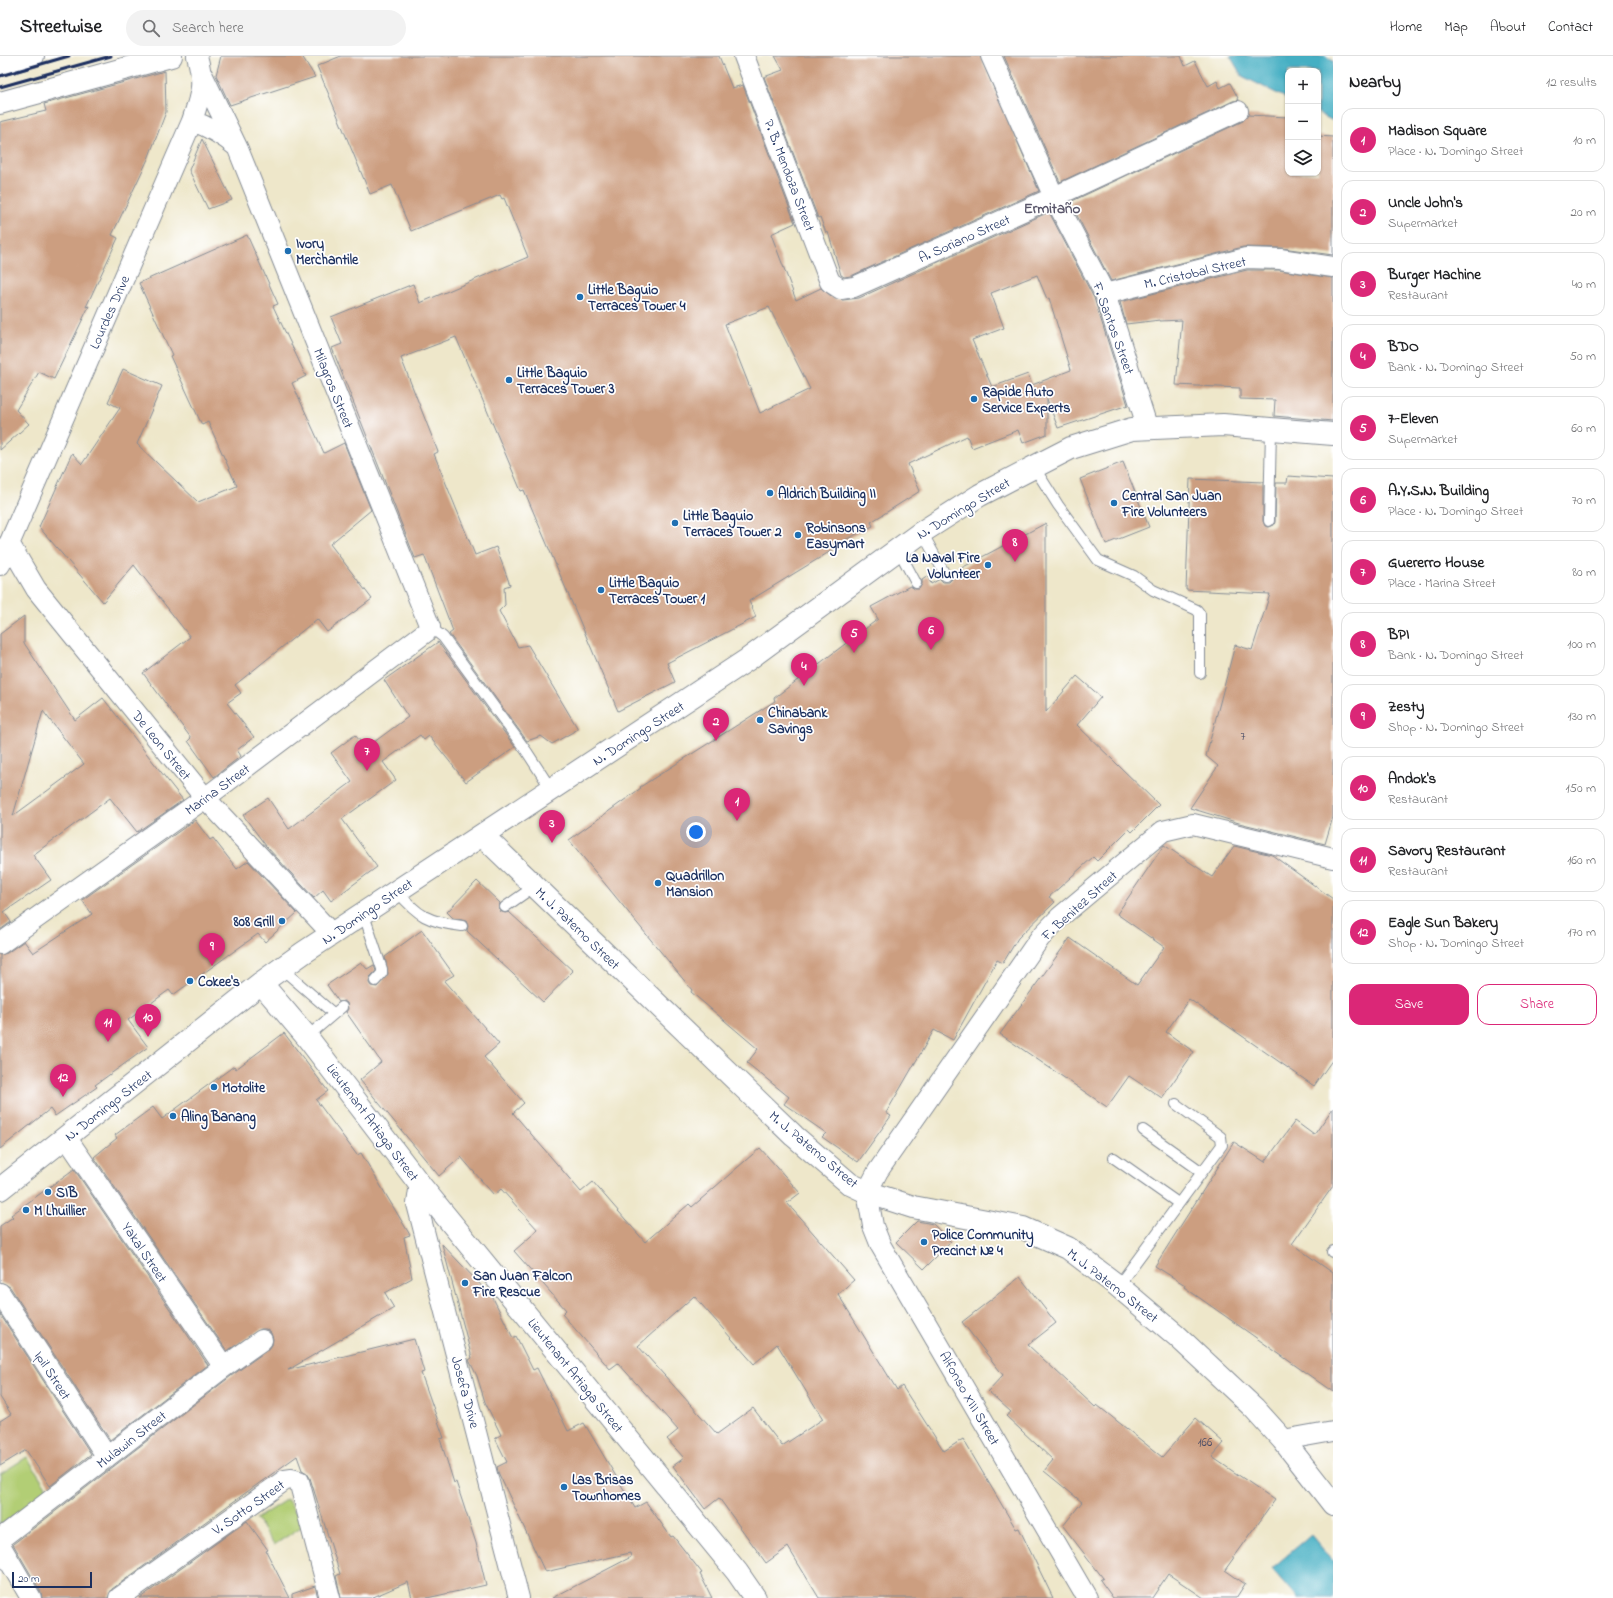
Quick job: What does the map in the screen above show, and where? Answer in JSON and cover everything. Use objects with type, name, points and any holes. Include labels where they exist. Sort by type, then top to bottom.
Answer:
[{"type":"main road","points":[[0,65],[33,56]]},
{"type":"main road","points":[[0,103],[171,56]]},
{"type":"main road","name":"N. Domingo Street","points":[[0,1189],[262,983],[363,912],[483,836],[551,789],[748,660],[898,549],[980,495],[1072,448],[1099,438],[1132,429],[1223,425],[1333,434]]},
{"type":"main road","name":"M. J. Paterno Street","points":[[483,836],[794,1136],[850,1184],[867,1192],[913,1207],[1023,1228],[1068,1248],[1118,1286],[1176,1335],[1254,1408],[1283,1440],[1333,1504]]},
{"type":"main road","name":"Lieutenant Artiaga Street","points":[[262,983],[307,1037],[421,1186],[732,1565],[755,1598]]},
{"type":"street","name":"Lourdes Drive","points":[[0,565],[192,121],[201,92],[203,76],[197,56]]},
{"type":"street","name":"P. B. Mendoza Street","points":[[744,56],[830,282],[841,289]]},
{"type":"street","name":"F. Santos Street","points":[[991,56],[1054,197],[1105,294],[1148,429]]},
{"type":"street","name":"Milagros Street","points":[[203,76],[238,149],[430,627]]},
{"type":"street","name":"A. Soriano Street","points":[[841,289],[854,287],[1054,197],[1238,111]]},
{"type":"street","name":"Milagros Street","points":[[192,121],[220,133],[238,149]]},
{"type":"street","name":"M. Cristobal Street","points":[[1105,294],[1246,258],[1280,259],[1333,267]]},
{"type":"street","name":"De Leon Street","points":[[9,543],[36,589],[205,798],[332,934]]},
{"type":"street","name":"Marina Street","points":[[0,944],[205,798],[426,632],[430,627]]},
{"type":"street","name":"F. Benitez Street","points":[[867,1192],[878,1171],[1040,938],[1060,918],[1163,831],[1193,824],[1333,858]]},
{"type":"street","name":"Yakal Street","points":[[66,1137],[224,1367]]},
{"type":"street","name":"Josefa Drive","points":[[421,1186],[418,1190],[417,1204],[519,1598]]},
{"type":"street","name":"Alfonso XIII Street","points":[[867,1192],[873,1226],[881,1246],[1087,1598]]},
{"type":"street","name":"Ipil Street","points":[[0,1293],[107,1457]]},
{"type":"street","name":"Mulawin Street","points":[[0,1540],[224,1367],[262,1340]]},
{"type":"street","points":[[1283,1440],[1333,1431]]},
{"type":"street","name":"V. Sotto Street","points":[[119,1598],[285,1480],[292,1479],[299,1481],[330,1598]]},
{"type":"street","points":[[0,1545],[31,1598]]},
{"type":"lane","points":[[1269,521],[1271,429]]},
{"type":"lane","points":[[1034,467],[1058,505],[1098,560],[1134,576],[1148,588],[1197,610],[1200,614],[1200,673]]},
{"type":"lane","points":[[922,532],[946,576]]},
{"type":"lane","points":[[898,549],[916,583]]},
{"type":"lane","points":[[430,627],[443,637],[527,752],[551,789]]},
{"type":"lane","points":[[505,908],[535,886]]},
{"type":"lane","points":[[397,891],[412,910],[439,923],[462,926]]},
{"type":"lane","points":[[363,912],[382,969],[382,973],[375,981]]},
{"type":"lane","points":[[282,969],[334,1013]]},
{"type":"lane","points":[[307,1037],[342,1007]]},
{"type":"lane","points":[[1118,1286],[1222,1145],[1221,1137],[1176,1104]]},
{"type":"lane","points":[[1143,1130],[1202,1172]]},
{"type":"lane","points":[[1114,1158],[1178,1203]]},
{"type":"green space","points":[[27,1457],[50,1493],[0,1525],[0,1474]]},
{"type":"green space","points":[[287,1499],[304,1525],[274,1545],[256,1519]]},
{"type":"water","points":[[1230,56],[1326,56],[1333,61],[1333,121],[1321,115],[1321,68],[1285,68],[1285,98],[1242,76]]},
{"type":"water","points":[[1311,1535],[1333,1561],[1333,1598],[1298,1598],[1272,1568]]},
{"type":"building","points":[[221,56],[302,56],[315,77],[230,105],[216,75]]},
{"type":"building","points":[[341,56],[719,56],[732,88],[743,85],[795,223],[771,234],[796,300],[821,288],[835,299],[843,300],[859,298],[1049,212],[1094,298],[1128,405],[1058,428],[1047,399],[1047,434],[1023,443],[1018,430],[972,448],[967,436],[908,464],[920,491],[871,522],[873,526],[843,541],[844,543],[749,601],[756,617],[667,663],[675,682],[618,711],[524,490],[521,491],[456,337],[401,358],[438,452],[434,454],[475,555],[496,547],[510,585],[504,587],[505,605],[499,611],[518,647],[528,645],[578,729],[552,744],[541,736],[527,741],[449,634],[453,631],[424,555],[415,558],[332,348],[342,344],[331,317],[413,284],[420,303],[528,257],[504,198],[502,199],[500,195],[411,231],[392,185],[370,194],[317,66]],"holes":[[[1037,275],[1047,299],[1049,298],[1071,370],[1032,385],[1028,374],[992,387],[972,340],[1004,328],[991,293]],[[769,307],[810,389],[760,413],[725,324]]]},
{"type":"building","points":[[775,56],[980,56],[1039,191],[851,276],[844,277],[841,275],[828,232],[826,233],[820,217],[818,218],[764,77],[783,70]]},
{"type":"building","points":[[1004,56],[1181,56],[1185,66],[1195,61],[1208,86],[1217,81],[1220,88],[1230,83],[1239,100],[1233,101],[1060,182]]},
{"type":"building","points":[[165,71],[166,112],[148,159],[112,235],[118,238],[86,307],[89,306],[54,379],[39,372],[16,410],[29,424],[0,450],[0,122],[46,111],[44,104]]},
{"type":"building","points":[[1248,115],[1285,117],[1285,176],[1321,176],[1321,136],[1333,137],[1333,255],[1282,248],[1243,247],[1111,281],[1070,202],[1243,121]]},
{"type":"building","points":[[202,139],[232,200],[208,209],[189,170]]},
{"type":"building","points":[[247,235],[278,304],[273,306],[306,376],[292,383],[324,453],[344,443],[371,510],[330,544],[372,599],[327,632],[317,619],[235,685],[241,693],[227,703],[254,737],[237,750],[241,756],[214,777],[188,741],[191,738],[143,673],[190,637],[134,565],[103,602],[39,527],[72,453],[82,464],[120,408],[108,402],[123,369],[162,386],[137,444],[198,502],[237,486],[208,422],[202,425],[170,356],[172,355],[139,283]]},
{"type":"building","points":[[1247,270],[1279,270],[1333,278],[1333,421],[1274,416],[1275,400],[1240,399],[1240,388],[1176,385],[1182,320],[1160,320],[1126,324],[1120,302]]},
{"type":"building","name":"Central San Juan Fire Volunteers","points":[[1123,462],[1149,527],[1106,544],[1080,479]]},
{"type":"building","points":[[1288,476],[1333,479],[1333,817],[1325,844],[1239,823],[1190,808],[1218,766],[1206,756],[1235,645],[1252,650],[1270,594],[1186,590],[1190,479],[1263,482],[1263,521],[1265,526],[1269,527],[1274,525],[1275,522],[1276,483],[1287,483]]},
{"type":"building","points":[[1046,523],[1046,712],[1077,676],[1101,697],[1077,725],[1159,805],[1132,832],[1129,829],[1097,861],[1093,857],[1049,897],[1055,902],[1018,938],[1003,963],[997,960],[953,1040],[934,1030],[886,1113],[891,1116],[858,1162],[822,1137],[826,1133],[784,1104],[789,1097],[747,1063],[758,1049],[691,992],[692,990],[569,840],[641,788],[640,787],[775,701],[774,698],[878,619],[871,607],[910,586],[915,589],[919,589],[922,584],[922,580],[928,576],[931,584],[940,579],[943,582],[949,582],[952,579],[952,573]]},
{"type":"building","points":[[24,616],[24,643],[75,720],[103,698],[183,800],[137,832],[110,798],[33,855],[51,880],[4,912],[11,922],[0,930],[0,634]],"holes":[[[43,711],[84,764],[13,816]]]},
{"type":"building","points":[[438,642],[515,747],[466,782],[429,736],[424,740],[420,735],[383,762],[396,780],[342,819],[377,867],[331,901],[323,890],[314,898],[266,846],[243,815],[268,798],[289,829],[352,782],[331,753],[355,735],[366,748],[408,717],[384,680]]},
{"type":"building","points":[[195,820],[210,840],[213,838],[237,869],[248,861],[297,913],[265,942],[258,934],[173,995],[169,990],[128,1020],[148,1047],[95,1085],[97,1087],[55,1116],[50,1109],[0,1149],[0,955],[7,953],[24,941],[33,953],[92,914],[82,900]]},
{"type":"building","points":[[1164,845],[1212,877],[1234,846],[1272,855],[1333,899],[1333,1059],[1314,1086],[1189,999],[1166,1032],[1194,1052],[1162,1098],[1129,1076],[1107,1107],[1000,1034],[1070,938],[1137,985],[1164,947],[1117,914]]},
{"type":"building","points":[[477,881],[500,903],[500,911],[505,913],[509,912],[573,971],[543,1002],[467,931],[468,926],[466,921],[453,918],[447,912]]},
{"type":"building","points":[[422,930],[454,975],[444,981],[499,1044],[484,1057],[524,1103],[513,1113],[581,1192],[593,1182],[645,1242],[689,1204],[692,1207],[760,1148],[800,1193],[787,1203],[854,1280],[838,1294],[897,1390],[902,1386],[944,1451],[963,1439],[1016,1529],[1019,1528],[1053,1598],[819,1598],[788,1547],[766,1563],[719,1498],[705,1509],[673,1466],[684,1458],[667,1439],[678,1430],[618,1363],[610,1369],[562,1314],[566,1310],[514,1251],[538,1230],[501,1189],[494,1195],[461,1157],[439,1176],[360,1080],[381,1062],[346,1012],[348,1009],[347,1003],[344,1001],[339,1002],[327,985],[361,962],[367,969],[374,965],[376,971],[370,977],[369,983],[371,986],[377,987],[388,974],[385,957]],"holes":[[[694,1296],[754,1364],[777,1344],[823,1419],[782,1446],[753,1408],[717,1434],[638,1346]]]},
{"type":"building","points":[[284,1033],[328,1091],[316,1100],[357,1155],[361,1153],[410,1235],[404,1237],[412,1278],[385,1293],[394,1308],[288,1370],[414,1339],[424,1372],[421,1373],[444,1438],[440,1439],[476,1543],[486,1585],[427,1598],[412,1598],[408,1582],[371,1598],[341,1598],[336,1576],[340,1574],[310,1478],[307,1473],[302,1470],[297,1456],[112,1589],[108,1598],[42,1598],[41,1592],[13,1544],[231,1376],[269,1349],[272,1345],[273,1339],[271,1333],[266,1329],[261,1329],[227,1351],[94,1157],[117,1138],[115,1135],[153,1107],[162,1119],[234,1066],[236,1069]]},
{"type":"building","points":[[1333,1108],[1333,1186],[1292,1244],[1333,1273],[1333,1392],[1184,1287],[1185,1285],[1155,1266],[1234,1142],[1265,1162],[1295,1121],[1314,1135]]},
{"type":"building","points":[[74,1169],[208,1365],[110,1440],[10,1287],[0,1282],[0,1226],[13,1217],[11,1215]]},
{"type":"building","name":"Police Community Precinct № 4","points":[[917,1221],[933,1224],[951,1242],[924,1269],[896,1242]]},
{"type":"building","points":[[442,1244],[493,1298],[513,1338],[516,1336],[533,1370],[537,1368],[568,1431],[584,1423],[635,1508],[646,1502],[671,1537],[673,1536],[702,1573],[700,1574],[712,1598],[552,1598],[631,1557],[630,1553],[545,1572],[498,1472],[497,1467],[507,1462],[495,1438],[501,1435],[485,1402],[477,1376],[469,1360],[472,1358]]},
{"type":"building","points":[[1020,1277],[1056,1323],[1028,1345],[1095,1407],[1097,1405],[1162,1457],[1196,1418],[1224,1443],[1212,1457],[1275,1500],[1225,1570],[1245,1584],[1236,1598],[1204,1598],[1168,1574],[1152,1598],[1113,1598],[1100,1580],[1103,1578],[1063,1526],[1082,1502],[1044,1471],[1053,1460],[1006,1416],[1011,1412],[988,1391],[1003,1375],[962,1322]]},
{"type":"building","points":[[0,1314],[91,1454],[50,1486],[26,1450],[0,1466],[0,1421],[11,1414],[0,1397]]},
{"type":"building","points":[[247,1521],[268,1550],[266,1551],[290,1598],[140,1598]]},
{"type":"building","points":[[315,1586],[318,1598],[292,1598],[292,1594]]},
{"type":"railway","points":[[0,76],[69,56]]},
{"type":"railway","points":[[0,87],[111,56]]},
{"type":"place","name":"Ivory Merchantile","points":[[288,251]]},
{"type":"place","name":"Little Baguio Terraces Tower 4","points":[[580,297]]},
{"type":"place","name":"Little Baguio Terraces Tower 3","points":[[509,380]]},
{"type":"place","name":"Rapide Auto Service Experts","points":[[974,399]]},
{"type":"place","name":"Aldrich Building II","points":[[770,493]]},
{"type":"place","name":"Central San Juan Fire Volunteers","points":[[1114,503]]},
{"type":"place","name":"Little Baguio Terraces Tower 2","points":[[675,523]]},
{"type":"place","name":"Robinsons Easymart","points":[[798,535]]},
{"type":"place","name":"BPI","points":[[1015,562]]},
{"type":"place","name":"La Naval Fire Volunteer","points":[[988,565]]},
{"type":"place","name":"Little Baguio Terraces Tower 1","points":[[601,590]]},
{"type":"place","name":"A.Y.S.N. Building","points":[[931,650]]},
{"type":"place","name":"7-Eleven","points":[[854,653]]},
{"type":"place","name":"BDO","points":[[804,686]]},
{"type":"place","name":"Chinabank Savings","points":[[760,720]]},
{"type":"place","name":"Uncle John's","points":[[716,741]]},
{"type":"place","name":"Guererro House","points":[[367,771]]},
{"type":"place","name":"Madison Square","points":[[737,821]]},
{"type":"place","name":"Burger Machine","points":[[552,843]]},
{"type":"place","name":"Quadrillon Mansion","points":[[658,883]]},
{"type":"place","name":"808 Grill","points":[[282,921]]},
{"type":"place","name":"Zesty","points":[[212,966]]},
{"type":"place","name":"Cokee's","points":[[190,981]]},
{"type":"place","name":"Andok's","points":[[148,1037]]},
{"type":"place","name":"Savory Restaurant","points":[[108,1042]]},
{"type":"place","name":"Motolite","points":[[214,1087]]},
{"type":"place","name":"Eagle Sun Bakery","points":[[63,1097]]},
{"type":"place","name":"Aling Banang","points":[[173,1116]]},
{"type":"place","name":"SIB","points":[[48,1192]]},
{"type":"place","name":"M Lhuillier","points":[[26,1210]]},
{"type":"place","name":"Police Community Precinct № 4","points":[[924,1242]]},
{"type":"place","name":"San Juan Falcon Fire Rescue","points":[[465,1283]]},
{"type":"place","name":"Las Brisas Townhomes","points":[[564,1487]]},
{"type":"district","name":"Ermitaño","points":[[1052,208]]}]
